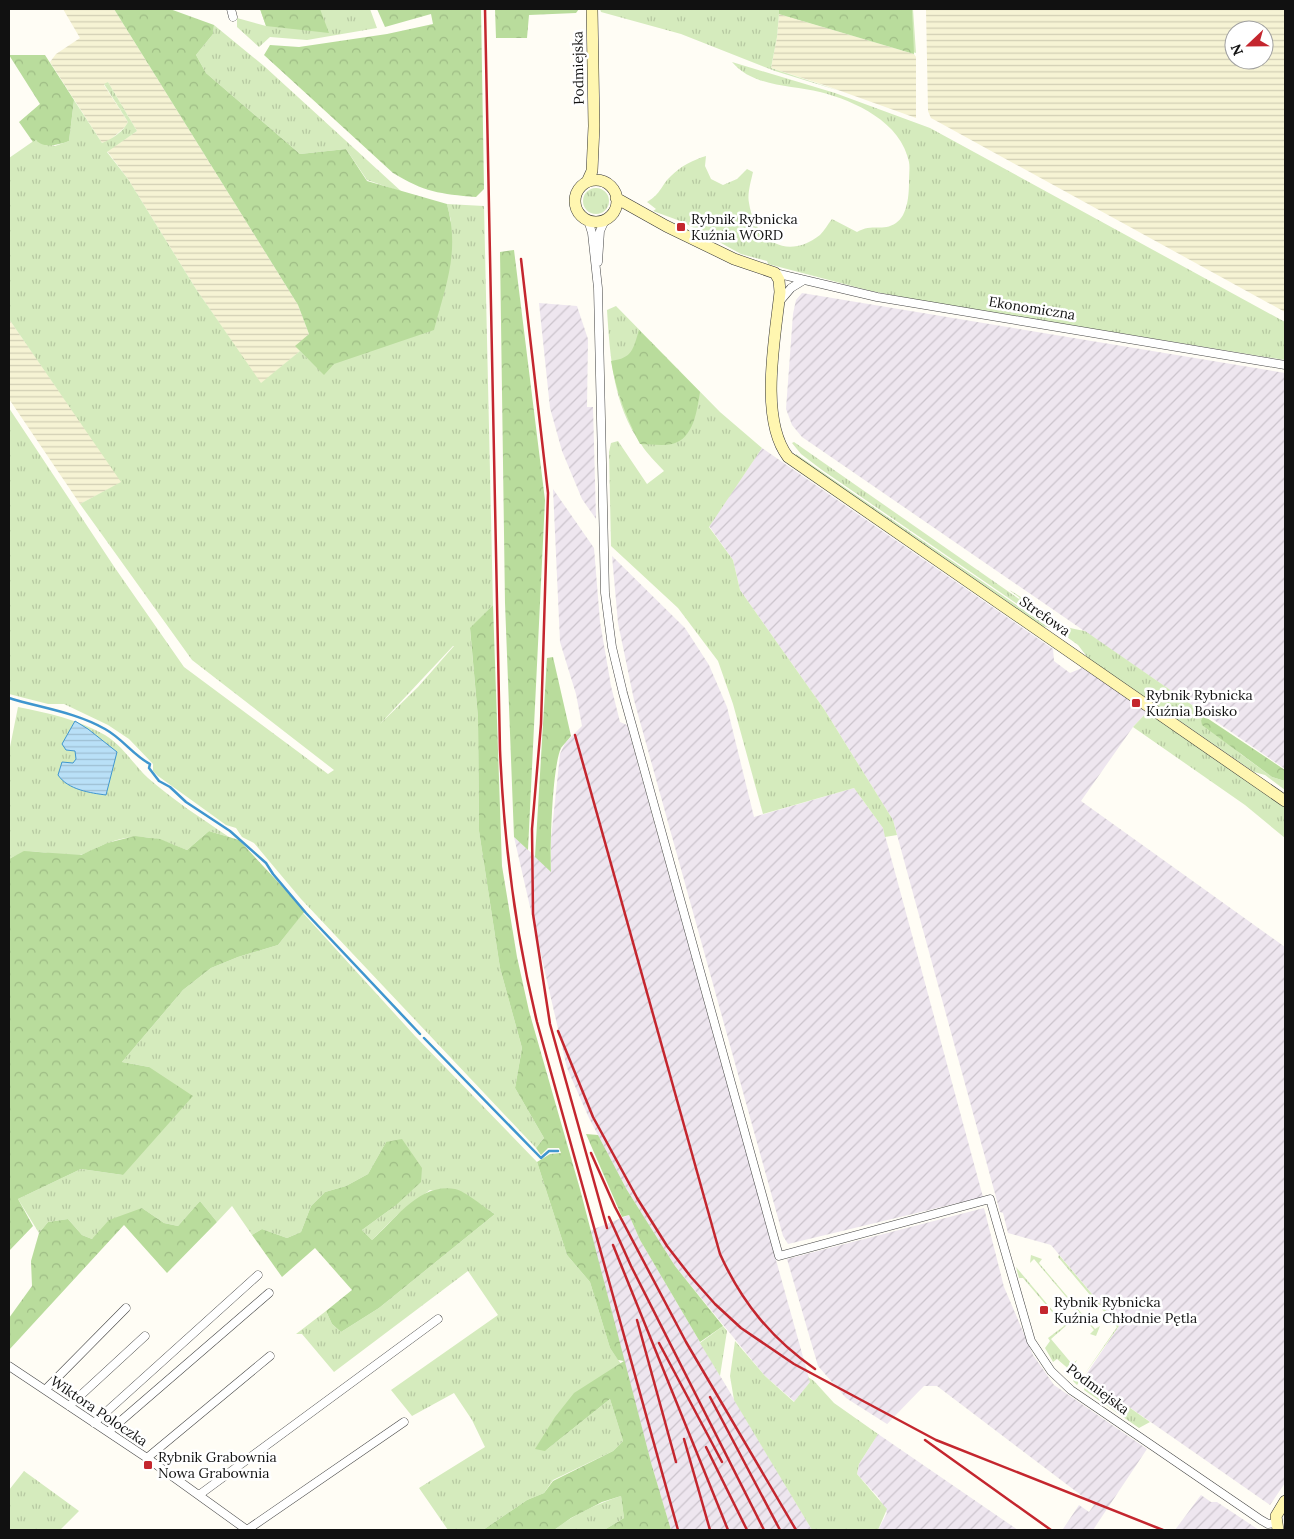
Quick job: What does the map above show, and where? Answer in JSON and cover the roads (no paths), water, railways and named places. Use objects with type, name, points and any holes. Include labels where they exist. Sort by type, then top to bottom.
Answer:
[{"type":"street","name":"Podmiejska","points":[[587,182],[592,171],[594,126],[592,9]]},
{"type":"street","name":"Podmiejska","points":[[594,126],[598,146],[599,167],[606,183]]},
{"type":"street","points":[[597,269],[600,231],[608,217],[616,198],[612,188],[606,183],[597,180],[587,182],[579,190],[575,201],[578,212],[588,220],[598,221],[608,217]]},
{"type":"street","name":"Ekonomiczna","points":[[616,198],[666,226],[734,259],[775,273],[877,297],[1285,364]]},
{"type":"street","name":"Ekonomiczna","points":[[608,217],[625,213],[666,226]]},
{"type":"street","points":[[588,220],[597,269]]},
{"type":"street","name":"Podmiejska","points":[[597,269],[604,564],[612,647],[623,693],[779,1256],[990,1199],[1026,1329],[1039,1356],[1051,1371],[1071,1390],[1261,1520],[1277,1527]]},
{"type":"street","points":[[775,273],[780,284],[779,302]]},
{"type":"street","points":[[779,302],[791,288],[804,280]]},
{"type":"street","name":"Strefowa","points":[[779,302],[771,408],[777,437],[788,457],[1285,801]]},
{"type":"street","points":[[94,1423],[258,1275]]},
{"type":"street","points":[[108,1432],[269,1293]]},
{"type":"street","points":[[45,1390],[126,1308]]},
{"type":"street","points":[[199,1495],[438,1319]]},
{"type":"street","points":[[68,1406],[146,1336]]},
{"type":"street","points":[[147,1458],[270,1356]]},
{"type":"street","name":"Wiktora Poloczka","points":[[9,1366],[147,1458],[247,1530]]},
{"type":"street","points":[[247,1530],[404,1422]]},
{"type":"street","points":[[1277,1527],[1277,1514],[1285,1501]]},
{"type":"water","points":[[75,721],[117,752],[106,795],[87,792],[74,787],[62,780],[58,775],[62,762],[73,763],[76,759],[75,751],[66,750],[62,744]]},
{"type":"waterway","points":[[9,698],[82,718],[117,737],[150,764],[149,768],[159,781],[170,787],[186,802],[230,831],[266,863],[306,913],[420,1034]]},
{"type":"waterway","points":[[424,1038],[541,1158],[549,1151],[558,1151]]},
{"type":"railway","points":[[485,9],[500,750],[504,819],[512,887],[522,954],[537,1022],[678,1530]]},
{"type":"railway","points":[[521,259],[548,493],[541,724],[532,829],[533,914],[550,1024],[607,1228]]},
{"type":"railway","points":[[575,735],[720,1254],[738,1288],[760,1319],[785,1345],[815,1369]]},
{"type":"railway","points":[[558,1031],[593,1117],[637,1198],[667,1246],[691,1277],[715,1304],[741,1328],[794,1364],[936,1440],[1163,1530]]},
{"type":"railway","points":[[591,1153],[615,1207],[686,1342],[796,1530]]},
{"type":"railway","points":[[609,1217],[631,1266],[764,1530]]},
{"type":"railway","points":[[613,1245],[728,1530]]},
{"type":"railway","points":[[637,1320],[676,1462]]},
{"type":"railway","points":[[659,1343],[722,1462]]},
{"type":"railway","points":[[710,1397],[780,1530]]},
{"type":"railway","points":[[684,1439],[710,1530]]},
{"type":"railway","points":[[925,1440],[1051,1530]]},
{"type":"railway","points":[[706,1447],[747,1530]]},
{"type":"place","name":"Rybnik Rybnicka Kuźnia WORD","points":[[681,227]]},
{"type":"place","name":"Rybnik Rybnicka Kuźnia Boisko","points":[[1136,703]]},
{"type":"place","name":"Rybnik Rybnicka Kuźnia Chłodnie Pętla","points":[[1044,1310]]},
{"type":"place","name":"Rybnik Grabownia Nowa Grabownia","points":[[148,1465]]}]
